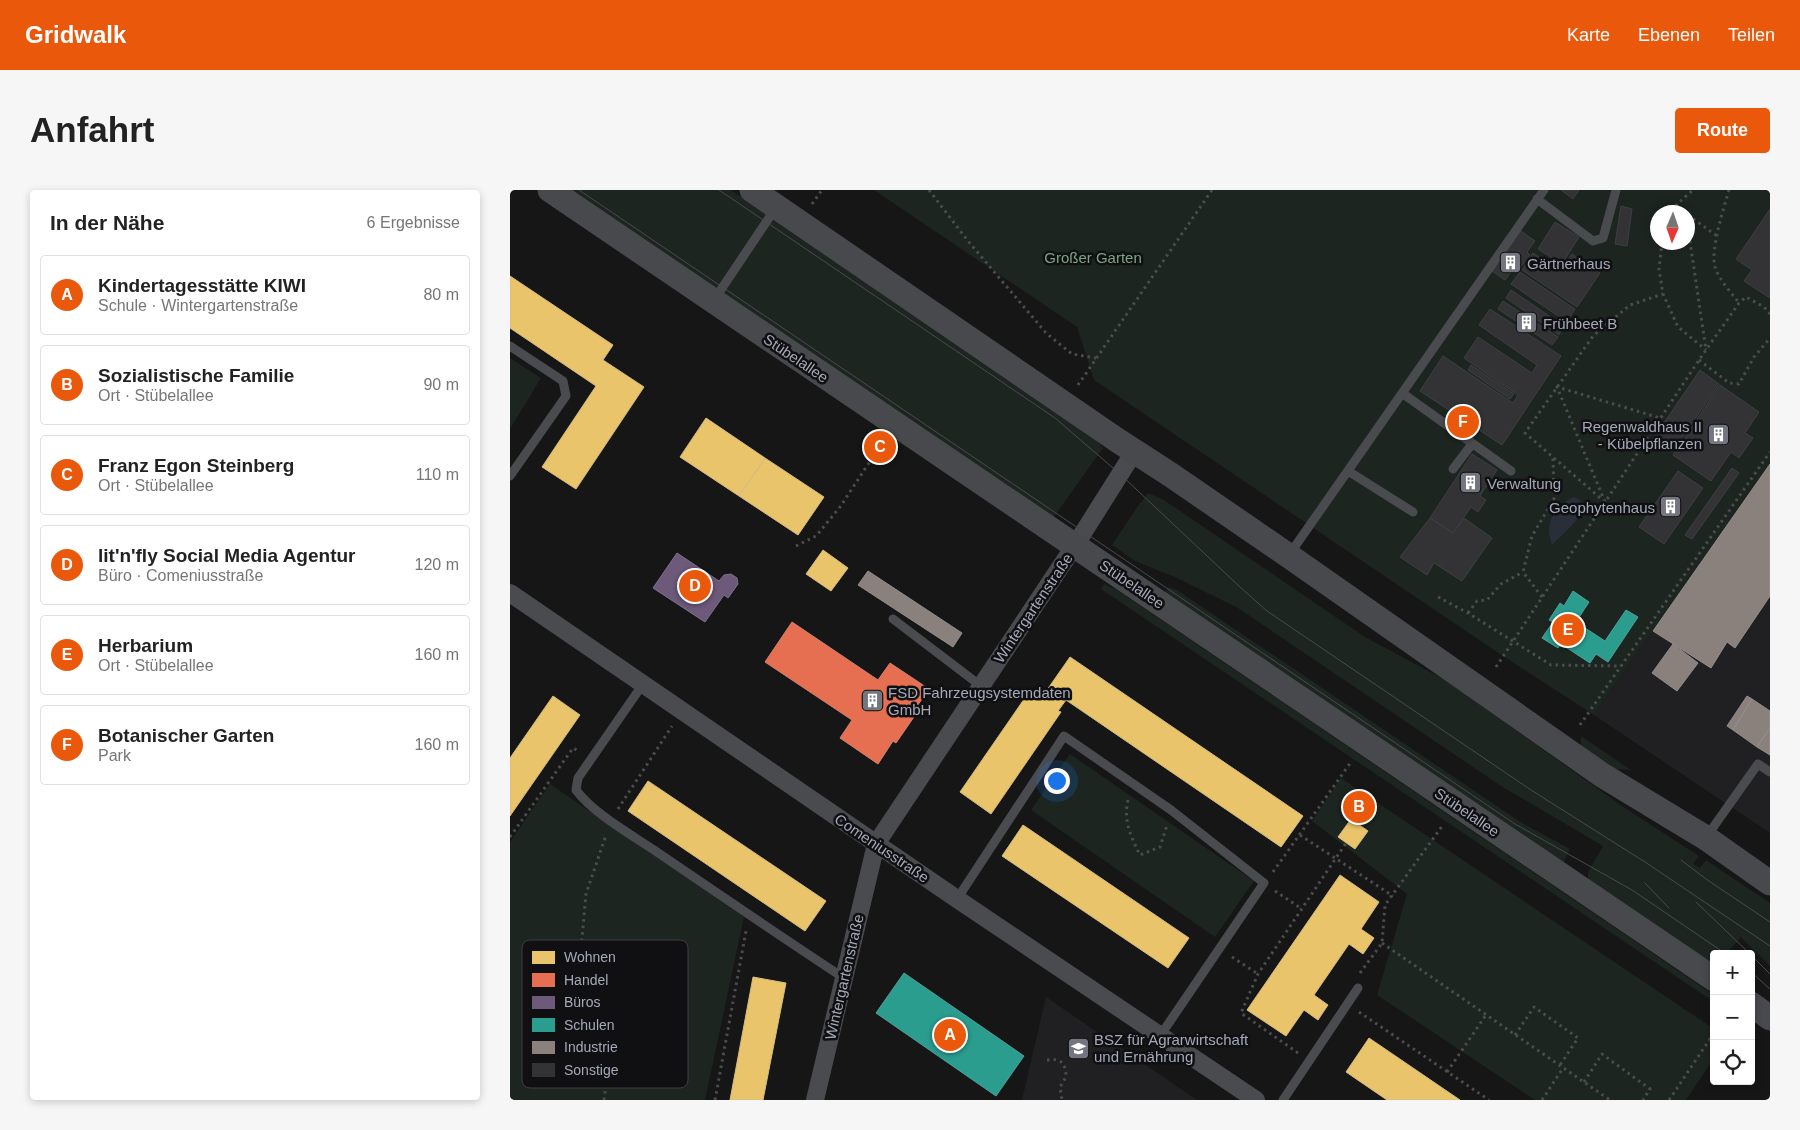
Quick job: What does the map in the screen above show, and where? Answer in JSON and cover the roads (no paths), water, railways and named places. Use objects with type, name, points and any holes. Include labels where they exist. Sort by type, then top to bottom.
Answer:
[{"type":"main road","name":"Stübelallee","points":[[550,190],[1710,976]]},
{"type":"main road","points":[[752,190],[1289,556],[1602,775],[1706,838],[1770,883]]},
{"type":"main road","points":[[1755,1007],[1770,1018]]},
{"type":"street","name":"Wintergartenstraße","points":[[816,1100],[876,844],[1074,546],[1134,452]]},
{"type":"street","name":"Comeniusstraße","points":[[513,601],[643,684],[957,899],[1256,1100]]},
{"type":"lane","points":[[1289,556],[1544,190]]},
{"type":"lane","points":[[1537,199],[1593,241],[1603,238],[1616,190]]},
{"type":"lane","points":[[713,301],[777,207]]},
{"type":"lane","points":[[510,346],[563,381],[566,396],[510,476]]},
{"type":"lane","points":[[1402,394],[1511,471]]},
{"type":"lane","points":[[1453,469],[1472,444]]},
{"type":"lane","points":[[1348,471],[1413,512]]},
{"type":"lane","points":[[893,619],[981,686]]},
{"type":"lane","points":[[643,684],[578,778],[576,790],[584,801],[610,820],[844,978]]},
{"type":"lane","points":[[957,899],[1064,736],[1171,810],[1264,883],[1160,1036]]},
{"type":"lane","points":[[1706,838],[1758,764],[1770,772]]},
{"type":"lane","points":[[1283,1100],[1358,988]]},
{"type":"tram line","points":[[579,190],[1515,824],[1632,890],[1720,950]]},
{"type":"tram line","points":[[719,190],[1055,418],[1120,474],[1267,611],[1531,790],[1645,862],[1770,946]]},
{"type":"tram line","points":[[1681,860],[1770,922]]},
{"type":"tram line","points":[[1645,883],[1669,908]]},
{"type":"tram line","points":[[1696,902],[1746,950]]},
{"type":"tram line","points":[[1755,959],[1770,974]]},
{"type":"tram line","points":[[1755,976],[1770,989]]},
{"type":"place","name":"Gärtnerhaus","points":[[1511,263]]},
{"type":"place","name":"Frühbeet B","points":[[1527,323]]},
{"type":"place","name":"Botanischer Garten","points":[[1463,422]]},
{"type":"place","name":"Regenwaldhaus II - Kübelpflanzen","points":[[1718,435]]},
{"type":"place","name":"Franz Egon Steinberg","points":[[880,447]]},
{"type":"place","name":"Verwaltung","points":[[1471,483]]},
{"type":"place","name":"Geophytenhaus","points":[[1671,507]]},
{"type":"place","name":"lit'n'fly Social Media Agentur","points":[[695,586]]},
{"type":"place","name":"Herbarium","points":[[1568,630]]},
{"type":"place","name":"FSD Fahrzeugsystemdaten GmbH","points":[[872,701]]},
{"type":"place","name":"Sozialistische Familie","points":[[1359,807]]},
{"type":"place","name":"Kindertagesstätte KIWI","points":[[950,1035]]},
{"type":"place","name":"BSZ für Agrarwirtschaft und Ernährung","points":[[1078,1048]]},
{"type":"park label","name":"Großer Garten","points":[[1093,257]]}]
